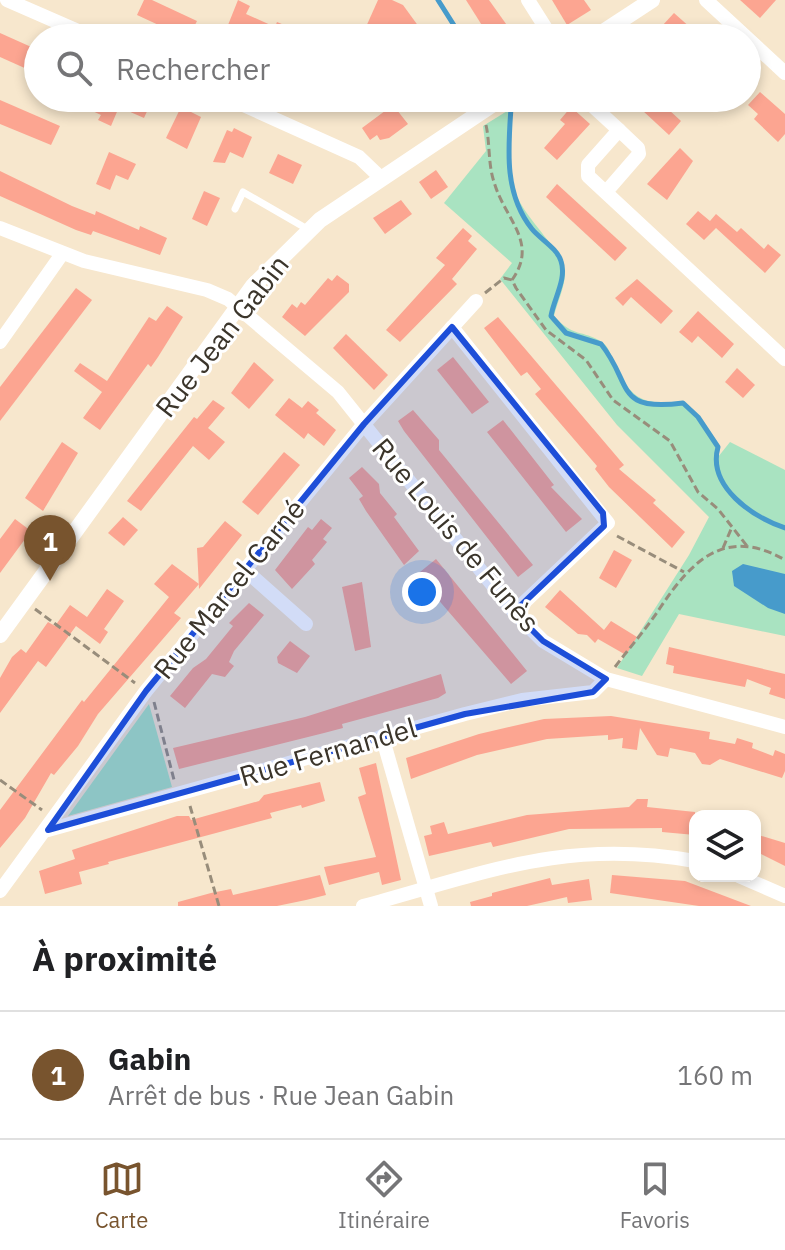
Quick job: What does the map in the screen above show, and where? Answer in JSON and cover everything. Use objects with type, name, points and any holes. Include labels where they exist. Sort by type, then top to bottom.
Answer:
[{"type":"street","points":[[7,0],[62,24]]},
{"type":"street","points":[[528,0],[543,24]]},
{"type":"street","points":[[615,24],[652,0]]},
{"type":"street","points":[[706,0],[732,24]]},
{"type":"street","points":[[761,51],[785,73]]},
{"type":"street","points":[[259,112],[359,157],[381,178]]},
{"type":"street","points":[[599,112],[638,148],[639,154],[606,192]]},
{"type":"street","name":"Rue Jean Gabin","points":[[0,635],[244,312],[253,286],[309,230],[479,113]]},
{"type":"street","points":[[619,130],[586,170],[785,359]]},
{"type":"street","name":"Rue Louis de Funès","points":[[0,228],[62,254],[138,276],[207,290],[244,312],[325,379],[514,612],[543,641],[606,679],[785,727]]},
{"type":"street","points":[[0,342],[62,254]]},
{"type":"street","name":"Rue Marcel Carné","points":[[0,891],[52,824],[146,691],[364,424],[476,301]]},
{"type":"street","points":[[452,327],[608,523],[514,612]]},
{"type":"street","points":[[245,570],[306,624]]},
{"type":"street","name":"Rue Fernandel","points":[[52,824],[522,700],[593,692],[606,679]]},
{"type":"street","points":[[382,736],[431,906]]},
{"type":"street","points":[[363,906],[552,855],[652,853],[689,860]]},
{"type":"street","points":[[753,882],[785,896]]},
{"type":"lane","points":[[235,209],[243,192],[309,230]]},
{"type":"path","points":[[479,113],[486,124],[493,181],[525,248],[520,270],[512,280]]},
{"type":"path","points":[[476,301],[504,278],[512,280],[546,330],[586,360],[613,400],[670,441],[698,492],[747,546]]},
{"type":"path","points":[[604,526],[684,572]]},
{"type":"path","points":[[723,548],[732,527]]},
{"type":"path","points":[[606,679],[684,572],[723,548],[747,546],[785,560]]},
{"type":"path","points":[[25,602],[146,691],[154,702],[178,793],[188,801],[219,906]]},
{"type":"path","points":[[0,780],[52,824]]},
{"type":"highlighted area","points":[[452,327],[603,513],[604,526],[514,612],[543,641],[606,679],[593,692],[465,714],[48,830],[146,691],[364,424]]},
{"type":"green space","points":[[506,112],[512,112],[510,159],[514,189],[525,211],[559,255],[565,273],[554,316],[567,328],[604,344],[625,383],[638,396],[656,402],[684,402],[719,448],[718,457],[730,442],[785,470],[785,636],[679,614],[642,676],[617,668],[689,555],[709,517],[617,425],[500,279],[512,263],[444,203],[486,151],[483,126]]},
{"type":"green space","points":[[149,704],[172,787],[68,816]]},
{"type":"water","points":[[743,564],[785,574],[785,614],[768,608],[734,586],[732,571]]},
{"type":"building","points":[[144,0],[152,0],[197,21],[196,24],[156,24],[137,15]]},
{"type":"building","points":[[238,0],[250,6],[246,14],[268,24],[228,24]]},
{"type":"building","points":[[378,0],[392,0],[403,5],[417,24],[367,24]]},
{"type":"building","points":[[466,0],[489,0],[506,24],[481,24]]},
{"type":"building","points":[[552,0],[584,0],[591,10],[566,24]]},
{"type":"building","points":[[740,0],[776,0],[760,18]]},
{"type":"building","points":[[674,13],[686,24],[664,24]]},
{"type":"building","points":[[0,33],[24,44],[24,68],[0,57]]},
{"type":"building","points":[[761,93],[785,114],[785,134],[778,142],[754,119],[758,114],[756,112],[761,112]]},
{"type":"building","points":[[0,100],[60,126],[51,145],[0,124]]},
{"type":"building","points":[[95,112],[117,112],[111,126],[98,120],[101,115]]},
{"type":"building","points":[[130,112],[147,112],[144,118]]},
{"type":"building","points":[[179,112],[191,112],[201,117],[187,149],[166,138]]},
{"type":"building","points":[[384,112],[399,112],[408,124],[389,138],[380,140],[377,135],[370,140],[362,128]]},
{"type":"building","points":[[567,112],[577,112],[590,124],[557,160],[544,148],[565,124],[560,120]]},
{"type":"building","points":[[644,112],[671,112],[681,121],[669,135]]},
{"type":"building","points":[[234,128],[252,137],[243,158],[230,152],[225,163],[213,162],[227,130],[232,132]]},
{"type":"building","points":[[680,148],[693,161],[667,200],[647,184]]},
{"type":"building","points":[[109,152],[136,164],[128,180],[116,175],[110,190],[96,184]]},
{"type":"building","points":[[278,154],[302,165],[293,184],[269,173]]},
{"type":"building","points":[[436,170],[448,187],[431,199],[419,182]]},
{"type":"building","points":[[0,171],[72,206],[95,215],[96,211],[139,230],[140,226],[167,238],[160,255],[93,231],[91,235],[76,230],[0,196]]},
{"type":"building","points":[[557,184],[627,248],[615,261],[546,197]]},
{"type":"building","points":[[204,191],[220,198],[207,226],[192,219]]},
{"type":"building","points":[[401,200],[412,214],[385,234],[373,218]]},
{"type":"building","points":[[698,211],[710,221],[716,214],[737,232],[741,228],[764,249],[768,244],[781,255],[765,273],[716,228],[704,240],[686,224]]},
{"type":"building","points":[[463,228],[472,236],[468,241],[477,249],[452,279],[457,284],[400,342],[386,330],[445,265],[436,258]]},
{"type":"building","points":[[337,275],[349,284],[349,292],[305,336],[282,317],[292,304],[297,308],[301,302],[305,305],[328,278],[332,281]]},
{"type":"building","points":[[637,279],[673,311],[661,324],[631,297],[623,306],[615,298]]},
{"type":"building","points":[[76,288],[92,300],[0,421],[0,387]]},
{"type":"building","points":[[167,306],[183,317],[151,367],[148,364],[100,430],[83,418],[102,392],[74,371],[80,363],[107,381],[149,317],[156,321]]},
{"type":"building","points":[[698,311],[734,344],[722,358],[698,336],[692,343],[679,332]]},
{"type":"building","points":[[498,317],[624,465],[619,469],[656,500],[653,503],[685,532],[672,548],[609,487],[595,469],[597,466],[535,394],[541,389],[527,372],[521,376],[484,328]]},
{"type":"building","points":[[346,334],[388,375],[374,390],[333,348]]},
{"type":"building","points":[[453,357],[489,402],[472,414],[437,370]]},
{"type":"building","points":[[254,362],[274,380],[249,409],[231,393]]},
{"type":"building","points":[[737,368],[755,385],[743,398],[725,382]]},
{"type":"building","points":[[289,398],[302,408],[308,401],[319,410],[316,413],[336,430],[324,446],[308,433],[304,439],[275,415]]},
{"type":"building","points":[[213,400],[225,408],[208,428],[225,442],[209,460],[193,446],[141,511],[127,501],[194,417],[197,419]]},
{"type":"building","points":[[413,410],[439,440],[439,450],[533,565],[518,577],[404,431],[398,421]]},
{"type":"building","points":[[503,420],[554,485],[551,487],[582,519],[566,532],[487,432]]},
{"type":"building","points":[[62,442],[78,453],[43,511],[25,498]]},
{"type":"building","points":[[284,452],[300,465],[258,515],[242,502]]},
{"type":"building","points":[[362,467],[379,484],[380,493],[397,514],[394,517],[419,551],[404,565],[366,511],[359,499],[363,496],[349,478]]},
{"type":"building","points":[[123,517],[138,530],[124,546],[108,533]]},
{"type":"building","points":[[15,519],[31,531],[0,573],[0,539]]},
{"type":"building","points":[[321,519],[332,528],[323,539],[327,542],[312,560],[315,564],[292,589],[275,570],[308,527],[312,530]]},
{"type":"building","points":[[225,521],[242,535],[199,589],[197,548],[203,547]]},
{"type":"building","points":[[614,550],[632,560],[616,588],[599,578]]},
{"type":"building","points":[[436,559],[527,671],[511,684],[429,589],[432,587],[420,572]]},
{"type":"building","points":[[172,564],[199,584],[174,613],[181,618],[98,714],[78,746],[54,775],[51,773],[25,818],[0,848],[0,810],[82,700],[84,702],[169,597],[154,584]]},
{"type":"building","points":[[362,582],[371,647],[355,651],[342,587]]},
{"type":"building","points":[[107,589],[124,601],[104,629],[108,632],[100,644],[76,626],[46,667],[38,661],[0,713],[0,678],[12,657],[21,649],[26,653],[48,622],[55,626],[70,605],[87,617]]},
{"type":"building","points":[[560,590],[604,630],[611,621],[637,637],[626,655],[598,639],[595,643],[587,635],[578,634],[545,607]]},
{"type":"building","points":[[249,603],[264,615],[234,651],[229,662],[234,666],[225,677],[212,674],[185,708],[170,696],[193,668],[206,659],[233,626],[229,623]]},
{"type":"building","points":[[290,641],[310,656],[297,673],[278,663],[277,657]]},
{"type":"building","points":[[669,647],[785,674],[785,699],[769,694],[771,688],[747,679],[745,687],[673,673],[674,666],[666,664]]},
{"type":"building","points":[[441,674],[446,693],[438,698],[342,724],[343,728],[179,769],[173,748],[305,717]]},
{"type":"building","points":[[611,716],[710,732],[709,739],[735,744],[737,738],[753,743],[752,748],[773,756],[775,750],[785,754],[785,771],[782,778],[720,759],[710,765],[702,764],[695,753],[670,748],[668,757],[657,755],[640,728],[637,750],[622,748],[623,738],[608,740],[608,735],[547,739],[477,755],[411,779],[406,758],[479,734],[544,719]]},
{"type":"building","points":[[376,763],[401,880],[382,885],[379,872],[329,885],[324,867],[376,857],[358,797],[366,794],[359,768]]},
{"type":"building","points":[[320,782],[325,801],[270,813],[272,818],[108,862],[79,872],[82,884],[45,894],[39,871],[75,859],[72,850],[177,816],[189,816],[191,820],[259,801],[264,795]]},
{"type":"building","points":[[637,799],[648,799],[647,807],[689,811],[689,834],[662,832],[662,828],[569,829],[493,847],[491,842],[429,856],[424,836],[432,834],[430,826],[444,822],[448,834],[527,815],[629,807]]},
{"type":"building","points":[[761,836],[785,843],[785,866],[761,854]]},
{"type":"building","points":[[320,875],[326,895],[306,900],[277,906],[178,906],[178,902],[211,893],[231,889],[233,895]]},
{"type":"building","points":[[612,875],[685,881],[751,906],[699,906],[610,893]]},
{"type":"building","points":[[550,878],[552,885],[589,879],[592,900],[568,903],[567,897],[527,906],[471,906],[470,902],[492,896],[492,893]]},
{"type":"waterway","points":[[438,0],[453,24]]},
{"type":"waterway","points":[[511,112],[509,156],[516,201],[532,229],[561,261],[561,282],[551,316],[566,333],[601,344],[635,399],[661,405],[683,403],[698,417],[718,447],[716,462],[726,487],[747,508],[785,528]]},
{"type":"place","name":"Gabin","points":[[50,581]]}]
